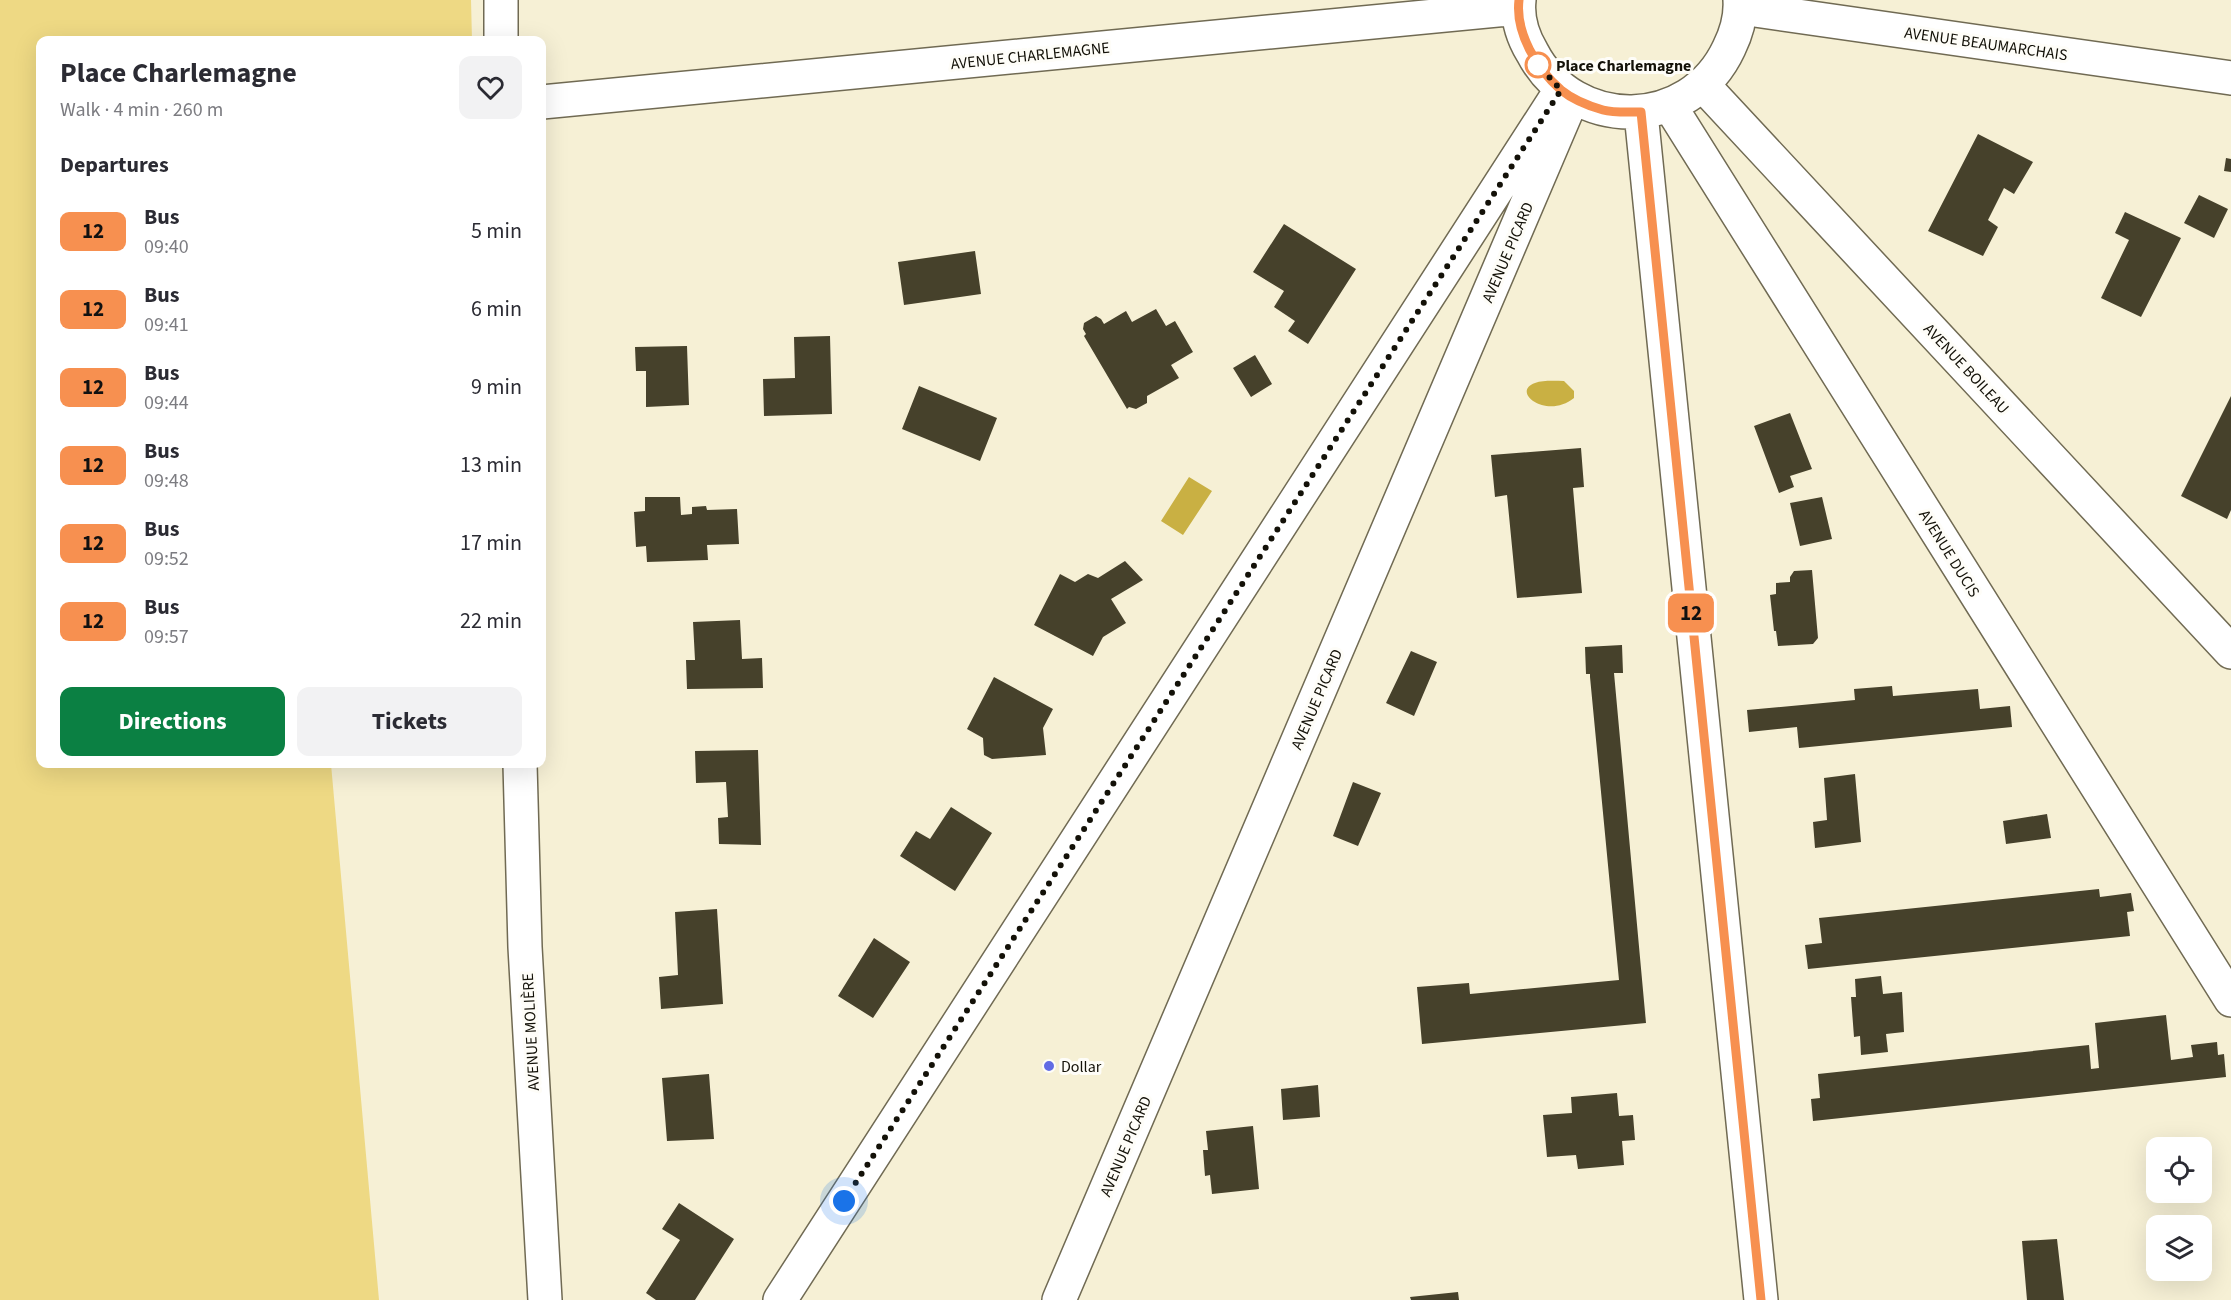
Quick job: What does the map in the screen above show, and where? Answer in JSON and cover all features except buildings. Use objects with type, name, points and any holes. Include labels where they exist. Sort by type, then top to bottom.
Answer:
[{"type":"street","points":[[501,0],[501,36]]},
{"type":"street","points":[[1519,4],[1524,39],[1539,67],[1567,94],[1605,111],[1655,109],[1688,97],[1703,85],[1722,63],[1735,36],[1740,4]]},
{"type":"street","name":"AVENUE CHARLEMAGNE","points":[[546,102],[1519,4]]},
{"type":"street","name":"AVENUE BEAUMARCHAIS","points":[[1740,4],[2231,78]]},
{"type":"street","name":"AVENUE BOILEAU","points":[[1703,85],[2231,652]]},
{"type":"street","points":[[780,1300],[1567,94]]},
{"type":"street","name":"AVENUE PICARD","points":[[1059,1300],[1567,94]]},
{"type":"street","points":[[1655,109],[1761,1300]]},
{"type":"street","name":"AVENUE DUCIS","points":[[1655,109],[2231,1000]]},
{"type":"street","name":"AVENUE MOLIÈRE","points":[[520,768],[525,947],[545,1300]]},
{"type":"shaded area","points":[[0,0],[471,0],[472,36],[36,36],[36,768],[331,768],[379,1300],[0,1300]]},
{"type":"shaded area","points":[[1564,381],[1574,391],[1574,398],[1564,404],[1543,405],[1529,398],[1528,387],[1535,383]]},
{"type":"shaded area","points":[[1189,477],[1212,491],[1183,535],[1161,521]]},
{"type":"bus line","name":"12","points":[[1519,0],[1518,8],[1524,39],[1539,67],[1561,90],[1573,98],[1605,111],[1641,112],[1761,1300]]},
{"type":"place","name":"Place Charlemagne","points":[[1538,65]]},
{"type":"place","name":"Dollar","points":[[1049,1066]]},
{"type":"route","points":[[844,1201],[1561,90],[1538,65]]}]
